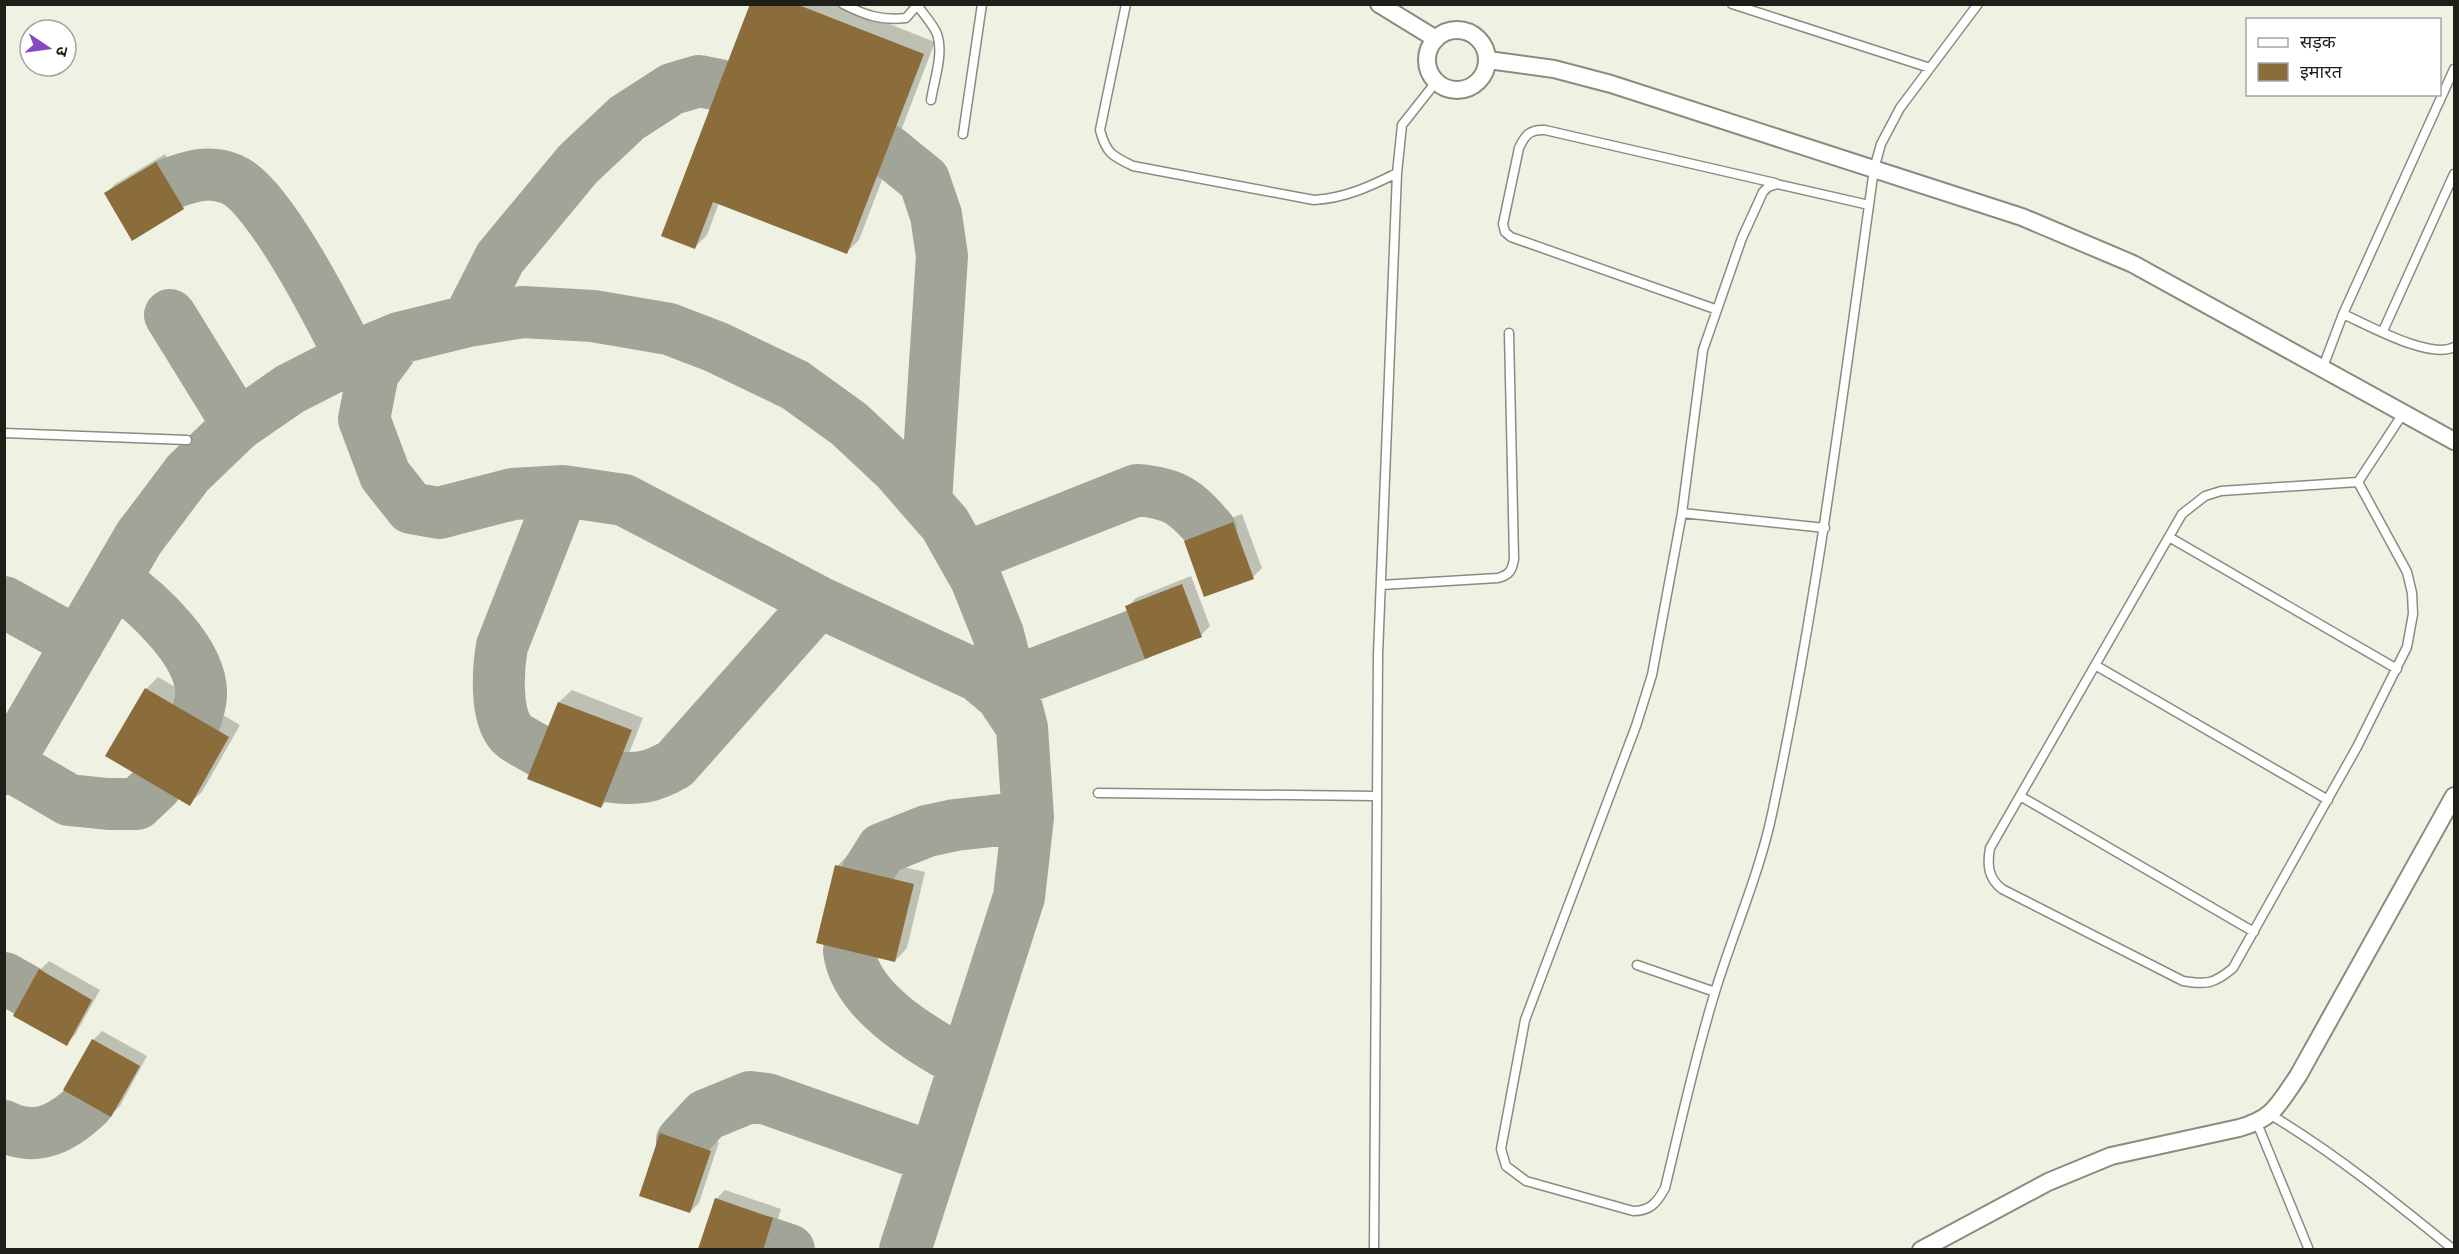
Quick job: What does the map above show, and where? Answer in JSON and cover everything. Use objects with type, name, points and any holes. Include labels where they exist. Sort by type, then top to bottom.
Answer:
[{"type":"street","points":[[1379,4],[1398,10],[1436,39]]},
{"type":"street","points":[[1457,30],[1469,32],[1479,39],[1485,48],[1488,60],[1479,81],[1469,88],[1458,90],[1446,88],[1436,82],[1427,60],[1436,39],[1446,32],[1457,30]]},
{"type":"street","points":[[1488,60],[1554,69],[1611,84],[2022,217],[2133,264],[2454,441]]},
{"type":"street","points":[[1921,1250],[2048,1182],[2111,1156],[2264,1119],[2298,1076],[2454,796]]},
{"type":"lane","points":[[843,4],[867,16],[887,20],[906,18],[918,5],[936,32],[938,41],[939,55],[931,100]]},
{"type":"lane","points":[[963,134],[982,4]]},
{"type":"lane","points":[[1126,4],[1100,130],[1104,147],[1119,160],[1133,166],[1314,200],[1334,199],[1359,192],[1396,173]]},
{"type":"lane","points":[[1732,4],[1930,68]]},
{"type":"lane","points":[[1777,184],[1763,192],[1742,238],[1715,309],[1703,350],[1682,513],[1652,675],[1636,726],[1525,1020],[1501,1149],[1506,1166],[1526,1181],[1632,1211],[1650,1208],[1658,1202],[1665,1188],[1696,1052],[1754,878],[1771,816],[1825,528],[1874,169],[1881,144],[1900,108],[1978,4]]},
{"type":"lane","points":[[2323,367],[2343,314],[2454,69]]},
{"type":"lane","points":[[1374,1250],[1376,796],[1396,173],[1402,125],[1436,82]]},
{"type":"lane","points":[[1715,309],[1511,237],[1505,232],[1503,224],[1520,148],[1525,136],[1531,131],[1545,130],[1869,205]]},
{"type":"lane","points":[[2383,331],[2454,174]]},
{"type":"lane","points":[[2343,314],[2436,351],[2454,347]]},
{"type":"lane","points":[[1381,585],[1498,579],[1506,576],[1513,569],[1509,333]]},
{"type":"lane","points":[[2358,482],[2404,412]]},
{"type":"lane","points":[[4,434],[187,440]]},
{"type":"lane","points":[[2358,482],[2407,572],[2412,593],[2413,614],[2407,647],[2328,800],[2233,968],[2223,977],[2204,984],[2183,981],[2002,889],[1993,882],[1987,863],[1990,848],[2182,514],[2205,496],[2234,489],[2358,482]]},
{"type":"lane","points":[[1682,513],[1825,528]]},
{"type":"lane","points":[[2169,537],[2397,669]]},
{"type":"lane","points":[[2095,665],[2328,800]]},
{"type":"lane","points":[[1098,793],[1376,796]]},
{"type":"lane","points":[[2020,796],[2254,932]]},
{"type":"lane","points":[[1637,965],[1715,992]]},
{"type":"lane","points":[[2264,1119],[2309,1250]]},
{"type":"lane","points":[[2264,1119],[2360,1175],[2454,1250]]},
{"type":"building","points":[[750,4],[796,4],[924,54],[847,254],[713,202],[695,249],[661,236]]},
{"type":"building","points":[[156,162],[184,209],[132,241],[104,193]]},
{"type":"building","points":[[1233,522],[1254,579],[1204,597],[1184,541]]},
{"type":"building","points":[[1182,584],[1202,637],[1145,659],[1125,606]]},
{"type":"building","points":[[145,688],[229,737],[190,806],[105,756]]},
{"type":"building","points":[[558,702],[632,730],[601,808],[527,779]]},
{"type":"building","points":[[835,865],[914,884],[895,962],[816,943]]},
{"type":"building","points":[[39,969],[92,1000],[67,1046],[13,1016]]},
{"type":"building","points":[[92,1039],[140,1066],[111,1117],[63,1090]]},
{"type":"building","points":[[660,1133],[711,1151],[690,1213],[639,1196]]},
{"type":"building","points":[[715,1198],[773,1218],[763,1250],[698,1249]]},
{"type":"taxiway","points":[[468,321],[500,258],[578,164],[627,118],[672,89],[699,81],[719,85]]},
{"type":"taxiway","points":[[887,150],[924,180],[936,215],[942,256],[926,502]]},
{"type":"taxiway","points":[[169,184],[192,177],[215,175],[231,179],[246,189],[281,232],[330,316],[351,358]]},
{"type":"taxiway","points":[[4,769],[139,538],[188,473],[238,425],[290,389],[351,358],[399,338],[468,321],[523,312],[593,316],[669,329],[716,347],[795,385],[849,424],[896,468],[945,524],[976,579],[998,634],[1022,728],[1028,817],[1019,897],[905,1250]]},
{"type":"taxiway","points":[[170,315],[238,425]]},
{"type":"taxiway","points":[[399,338],[373,373],[364,419],[385,475],[411,508],[439,513],[513,494],[563,491],[624,500],[819,602],[978,676],[1001,695],[1019,722]]},
{"type":"taxiway","points":[[965,558],[1137,490],[1150,491],[1179,501],[1187,506],[1211,531]]},
{"type":"taxiway","points":[[539,751],[514,736],[506,725],[500,704],[499,667],[502,646],[563,491]]},
{"type":"taxiway","points":[[115,580],[157,615],[171,630],[193,662],[199,679],[201,695],[196,718]]},
{"type":"taxiway","points":[[4,602],[78,643]]},
{"type":"taxiway","points":[[613,777],[645,776],[660,772],[675,764],[819,602]]},
{"type":"taxiway","points":[[1011,683],[1136,635]]},
{"type":"taxiway","points":[[4,762],[69,800],[137,804],[156,786]]},
{"type":"taxiway","points":[[867,873],[882,849],[927,831],[955,825],[1028,817]]},
{"type":"taxiway","points":[[849,951],[854,970],[864,987],[878,1003],[894,1018],[930,1044],[965,1064]]},
{"type":"taxiway","points":[[4,978],[27,991]]},
{"type":"taxiway","points":[[682,1141],[706,1115],[750,1097],[767,1099],[934,1158]]},
{"type":"taxiway","points":[[4,1126],[16,1131],[39,1133],[60,1126],[88,1104]]},
{"type":"taxiway","points":[[765,1242],[789,1250]]}]
